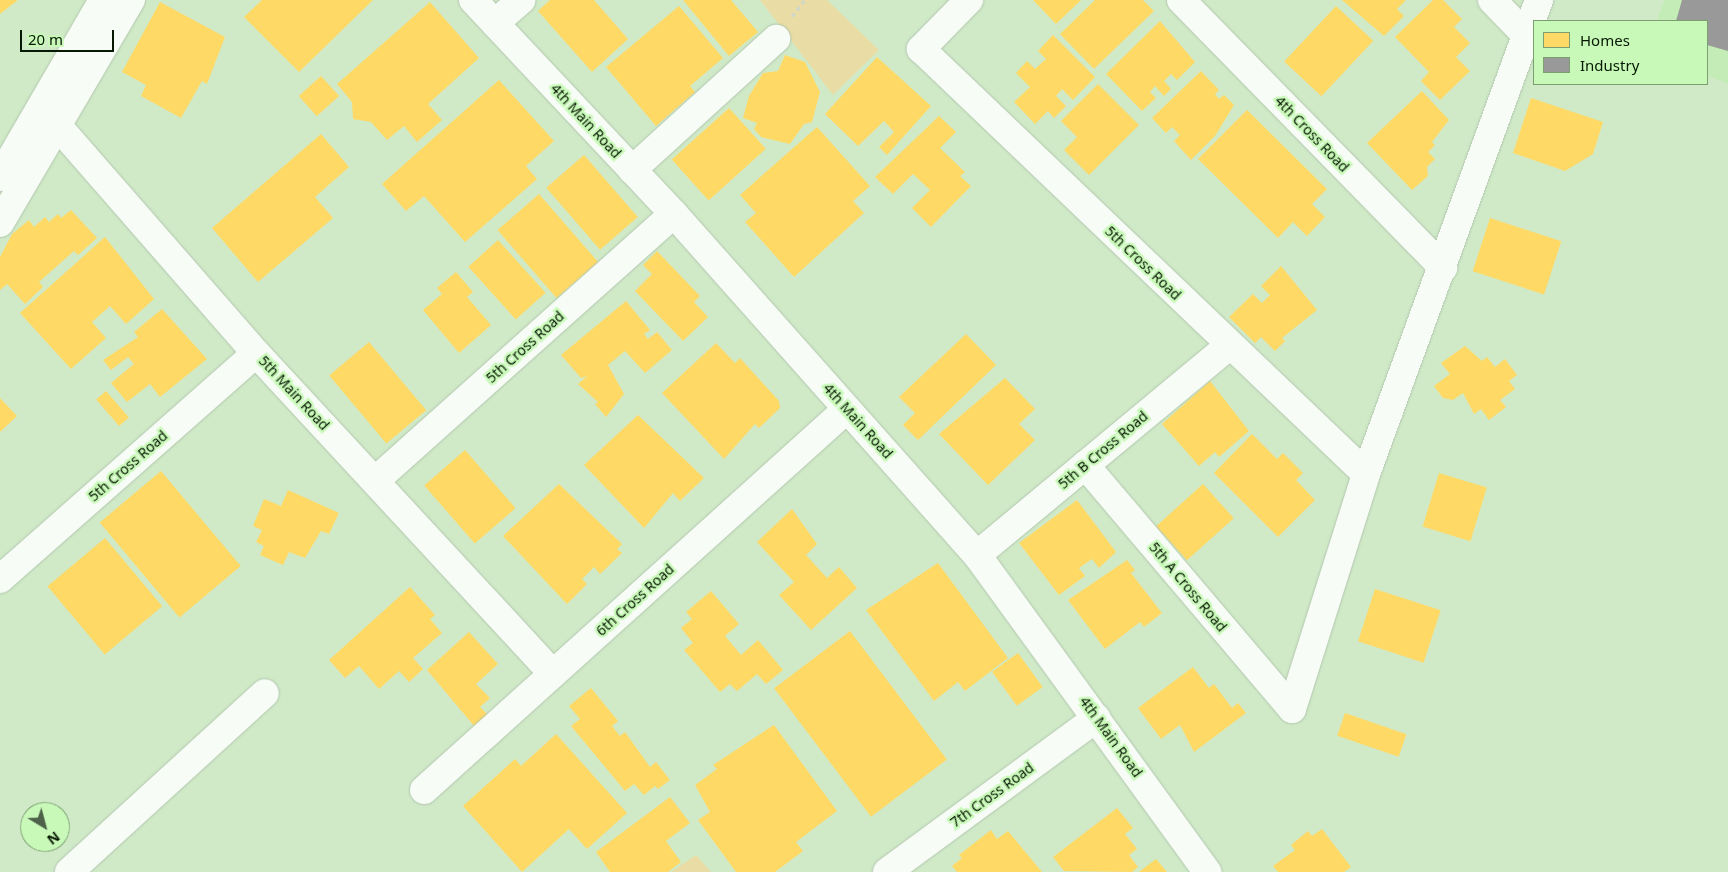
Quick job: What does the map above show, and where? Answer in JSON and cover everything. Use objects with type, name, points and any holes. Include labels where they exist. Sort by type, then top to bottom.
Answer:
[{"type":"street","points":[[0,223],[48,115],[103,0]]},
{"type":"street","points":[[0,176],[48,115],[131,0]]},
{"type":"street","name":"4th Main Road","points":[[473,0],[674,214],[977,555],[1207,872]]},
{"type":"street","points":[[495,23],[521,0]]},
{"type":"street","name":"5th Cross Road","points":[[969,0],[921,49],[1229,346],[1366,474]]},
{"type":"street","name":"4th Cross Road","points":[[1181,0],[1443,268]]},
{"type":"street","points":[[1492,0],[1527,36]]},
{"type":"street","points":[[1366,474],[1443,268],[1539,0]]},
{"type":"street","points":[[632,170],[776,39]]},
{"type":"street","name":"5th Main Road","points":[[48,115],[256,353],[376,480],[553,674]]},
{"type":"street","name":"5th Cross Road","points":[[376,480],[674,214]]},
{"type":"street","name":"5th B Cross Road","points":[[977,555],[1229,346]]},
{"type":"street","name":"5th Cross Road","points":[[0,579],[256,353]]},
{"type":"street","name":"6th Cross Road","points":[[424,790],[847,409]]},
{"type":"street","name":"5th A Cross Road","points":[[1085,465],[1292,709],[1366,474]]},
{"type":"street","points":[[68,872],[265,693]]},
{"type":"street","name":"7th Cross Road","points":[[887,872],[1097,718]]},
{"type":"shaded area","points":[[760,0],[827,0],[879,50],[833,95]]},
{"type":"shaded area","points":[[1664,0],[1728,0],[1728,83],[1708,76],[1708,20],[1657,20]]},
{"type":"shaded area","points":[[696,855],[711,872],[671,872]]},
{"type":"building: Homes","points":[[0,0],[18,0],[0,14]]},
{"type":"building: Homes","points":[[262,0],[373,0],[299,72],[244,17]]},
{"type":"building: Homes","points":[[550,0],[594,0],[628,39],[592,72],[538,11]]},
{"type":"building: Homes","points":[[683,0],[731,0],[758,32],[729,56]]},
{"type":"building: Homes","points":[[1033,0],[1081,0],[1056,24]]},
{"type":"building: Homes","points":[[1095,0],[1143,0],[1154,11],[1094,69],[1060,34]]},
{"type":"building: Homes","points":[[1342,0],[1406,0],[1397,9],[1404,16],[1384,36]]},
{"type":"building: Homes","points":[[1433,0],[1443,0],[1462,19],[1454,27],[1470,43],[1456,57],[1470,71],[1440,100],[1421,81],[1429,72],[1395,37]]},
{"type":"building: Homes","points":[[160,2],[225,37],[207,84],[202,81],[181,118],[141,96],[146,85],[122,72]]},
{"type":"building: Homes","points":[[430,2],[479,58],[428,104],[442,120],[417,142],[404,126],[387,140],[371,122],[353,119],[352,102],[337,84]]},
{"type":"building: Homes","points":[[679,6],[723,58],[690,86],[695,92],[656,126],[606,67]]},
{"type":"building: Homes","points":[[1336,6],[1373,41],[1321,96],[1284,62]]},
{"type":"building: Homes","points":[[1160,21],[1195,62],[1177,80],[1171,74],[1164,81],[1171,89],[1164,96],[1155,86],[1150,92],[1156,98],[1142,111],[1106,74]]},
{"type":"building: Homes","points":[[1053,35],[1095,77],[1073,100],[1062,89],[1056,96],[1066,106],[1054,118],[1048,111],[1035,124],[1014,102],[1030,87],[1016,73],[1027,61],[1035,69],[1046,59],[1038,51]]},
{"type":"building: Homes","points":[[785,55],[805,62],[820,92],[812,122],[804,124],[790,144],[761,137],[754,129],[757,123],[743,118],[749,96],[763,73],[778,71]]},
{"type":"building: Homes","points":[[877,57],[931,106],[887,155],[879,147],[894,132],[884,121],[858,146],[825,114]]},
{"type":"building: Homes","points":[[1201,71],[1219,90],[1215,94],[1219,99],[1224,95],[1234,105],[1215,136],[1191,160],[1174,141],[1180,135],[1172,127],[1166,133],[1152,118]]},
{"type":"building: Homes","points":[[321,76],[339,96],[317,116],[299,96]]},
{"type":"building: Homes","points":[[499,80],[554,141],[526,166],[537,179],[465,242],[424,196],[406,211],[382,184]]},
{"type":"building: Homes","points":[[1098,84],[1139,125],[1089,175],[1064,150],[1077,137],[1061,121]]},
{"type":"building: Homes","points":[[1422,91],[1449,120],[1432,142],[1435,145],[1428,152],[1435,159],[1427,167],[1428,176],[1412,190],[1367,143]]},
{"type":"building: Homes","points":[[1531,98],[1603,122],[1593,154],[1565,171],[1513,153]]},
{"type":"building: Homes","points":[[729,108],[766,149],[709,200],[672,160]]},
{"type":"building: Homes","points":[[1247,110],[1327,189],[1312,204],[1325,217],[1307,236],[1293,222],[1278,238],[1198,159]]},
{"type":"building: Homes","points":[[939,116],[956,132],[940,148],[965,172],[960,176],[971,186],[931,227],[912,208],[930,190],[913,174],[893,194],[875,177]]},
{"type":"building: Homes","points":[[817,127],[870,186],[853,201],[864,213],[794,277],[745,222],[756,213],[740,195]]},
{"type":"building: Homes","points":[[321,134],[349,167],[315,197],[333,218],[258,282],[212,228]]},
{"type":"building: Homes","points":[[584,155],[638,217],[600,250],[546,188]]},
{"type":"building: Homes","points":[[539,194],[598,262],[557,298],[497,230]]},
{"type":"building: Homes","points":[[71,210],[97,238],[78,255],[74,251],[39,282],[43,287],[25,304],[7,284],[0,290],[0,257],[12,234],[29,220],[34,227],[45,217],[49,222],[58,214],[61,218]]},
{"type":"building: Homes","points":[[1490,218],[1561,241],[1544,294],[1473,271]]},
{"type":"building: Homes","points":[[105,237],[154,299],[126,324],[110,306],[92,322],[106,338],[71,369],[20,313]]},
{"type":"building: Homes","points":[[498,240],[546,293],[516,320],[468,267]]},
{"type":"building: Homes","points":[[657,251],[700,296],[694,302],[708,317],[683,341],[635,291],[652,274],[643,265]]},
{"type":"building: Homes","points":[[1281,266],[1317,310],[1282,338],[1285,341],[1275,351],[1261,337],[1255,343],[1229,317],[1253,294],[1262,303],[1270,295],[1261,286]]},
{"type":"building: Homes","points":[[456,272],[473,292],[467,297],[491,325],[459,353],[423,310],[442,294],[437,288]]},
{"type":"building: Homes","points":[[626,301],[650,330],[644,334],[648,339],[657,332],[672,350],[645,373],[625,351],[608,365],[624,394],[606,417],[595,404],[598,402],[578,384],[587,376],[581,378],[561,355]]},
{"type":"building: Homes","points":[[162,309],[207,359],[160,397],[150,384],[127,402],[111,383],[134,364],[128,357],[111,370],[103,360],[138,337],[134,332]]},
{"type":"building: Homes","points":[[966,334],[996,365],[918,440],[903,425],[915,413],[899,397]]},
{"type":"building: Homes","points":[[369,342],[426,410],[386,444],[329,375]]},
{"type":"building: Homes","points":[[716,343],[735,363],[740,358],[779,401],[780,408],[759,428],[755,424],[724,459],[662,393]]},
{"type":"building: Homes","points":[[1465,346],[1482,361],[1487,357],[1495,367],[1505,359],[1517,375],[1509,381],[1515,389],[1500,400],[1506,407],[1489,420],[1481,409],[1474,414],[1463,393],[1453,400],[1443,398],[1434,386],[1450,374],[1441,363]]},
{"type":"building: Homes","points":[[1005,378],[1035,409],[1019,424],[1035,440],[988,485],[939,434]]},
{"type":"building: Homes","points":[[1210,381],[1249,431],[1219,457],[1215,452],[1199,466],[1162,424]]},
{"type":"building: Homes","points":[[106,391],[129,417],[119,426],[96,400]]},
{"type":"building: Homes","points":[[0,398],[17,416],[0,432]]},
{"type":"building: Homes","points":[[638,415],[704,478],[680,501],[673,493],[644,528],[584,465]]},
{"type":"building: Homes","points":[[1252,434],[1277,459],[1283,453],[1303,473],[1296,480],[1315,500],[1278,537],[1214,473]]},
{"type":"building: Homes","points":[[465,450],[516,508],[475,544],[424,485]]},
{"type":"building: Homes","points":[[161,471],[241,566],[179,617],[100,522]]},
{"type":"building: Homes","points":[[1439,473],[1487,488],[1470,541],[1423,527]]},
{"type":"building: Homes","points":[[559,484],[622,544],[617,549],[622,553],[600,574],[594,567],[582,579],[587,584],[567,604],[503,536]]},
{"type":"building: Homes","points":[[1203,484],[1234,518],[1187,560],[1156,526]]},
{"type":"building: Homes","points":[[288,490],[339,513],[329,534],[321,531],[305,558],[289,552],[283,565],[260,555],[264,546],[256,542],[262,530],[253,526],[264,499],[281,506]]},
{"type":"building: Homes","points":[[1077,500],[1116,552],[1099,568],[1092,559],[1079,568],[1085,576],[1059,595],[1019,543]]},
{"type":"building: Homes","points":[[792,509],[817,544],[806,555],[827,578],[839,567],[857,588],[811,630],[779,595],[794,582],[757,542]]},
{"type":"building: Homes","points":[[105,538],[162,606],[105,654],[48,586]]},
{"type":"building: Homes","points":[[1127,560],[1135,570],[1131,573],[1162,613],[1144,627],[1140,622],[1105,649],[1068,600]]},
{"type":"building: Homes","points":[[938,563],[1008,658],[965,691],[958,682],[934,701],[866,610]]},
{"type":"building: Homes","points":[[410,587],[435,615],[430,619],[442,633],[413,658],[423,669],[409,682],[399,671],[379,689],[359,666],[345,678],[329,660]]},
{"type":"building: Homes","points":[[1375,589],[1441,610],[1424,663],[1358,641]]},
{"type":"building: Homes","points":[[711,591],[739,624],[725,636],[741,655],[758,640],[783,670],[766,684],[757,674],[737,691],[730,684],[720,692],[684,650],[693,643],[681,628],[692,619],[686,612]]},
{"type":"building: Homes","points":[[850,631],[947,760],[871,817],[774,688]]},
{"type":"building: Homes","points":[[469,632],[498,664],[476,684],[490,698],[480,707],[488,715],[475,727],[427,670]]},
{"type":"building: Homes","points":[[1018,653],[1043,687],[1017,706],[992,672]]},
{"type":"building: Homes","points":[[1193,667],[1209,688],[1214,684],[1232,708],[1238,703],[1246,713],[1194,752],[1180,725],[1161,739],[1138,708]]},
{"type":"building: Homes","points":[[591,688],[618,721],[612,726],[620,736],[625,732],[650,767],[656,762],[670,780],[658,789],[655,786],[644,795],[634,784],[625,791],[571,726],[580,719],[569,706]]},
{"type":"building: Homes","points":[[1345,713],[1406,734],[1399,757],[1337,736]]},
{"type":"building: Homes","points":[[774,725],[837,811],[796,842],[803,851],[775,872],[736,872],[698,820],[710,812],[695,785],[717,769],[713,765]]},
{"type":"building: Homes","points":[[556,734],[627,813],[587,849],[569,829],[522,872],[463,806],[515,759],[521,766]]},
{"type":"building: Homes","points":[[670,797],[690,823],[666,841],[681,862],[668,872],[610,872],[596,852]]},
{"type":"building: Homes","points":[[1117,808],[1133,828],[1125,834],[1137,849],[1129,855],[1138,867],[1132,872],[1064,871],[1053,857]]},
{"type":"building: Homes","points":[[1322,829],[1351,867],[1344,872],[1278,872],[1273,866],[1295,850],[1291,845],[1308,831],[1312,836]]},
{"type":"building: Homes","points":[[991,830],[997,839],[1008,831],[1042,872],[957,872],[952,866],[962,858],[959,855]]},
{"type":"building: Homes","points":[[1156,859],[1167,872],[1139,872]]},
{"type":"building: Industry","points":[[1682,0],[1728,0],[1728,51],[1708,45],[1708,20],[1676,20]]}]
